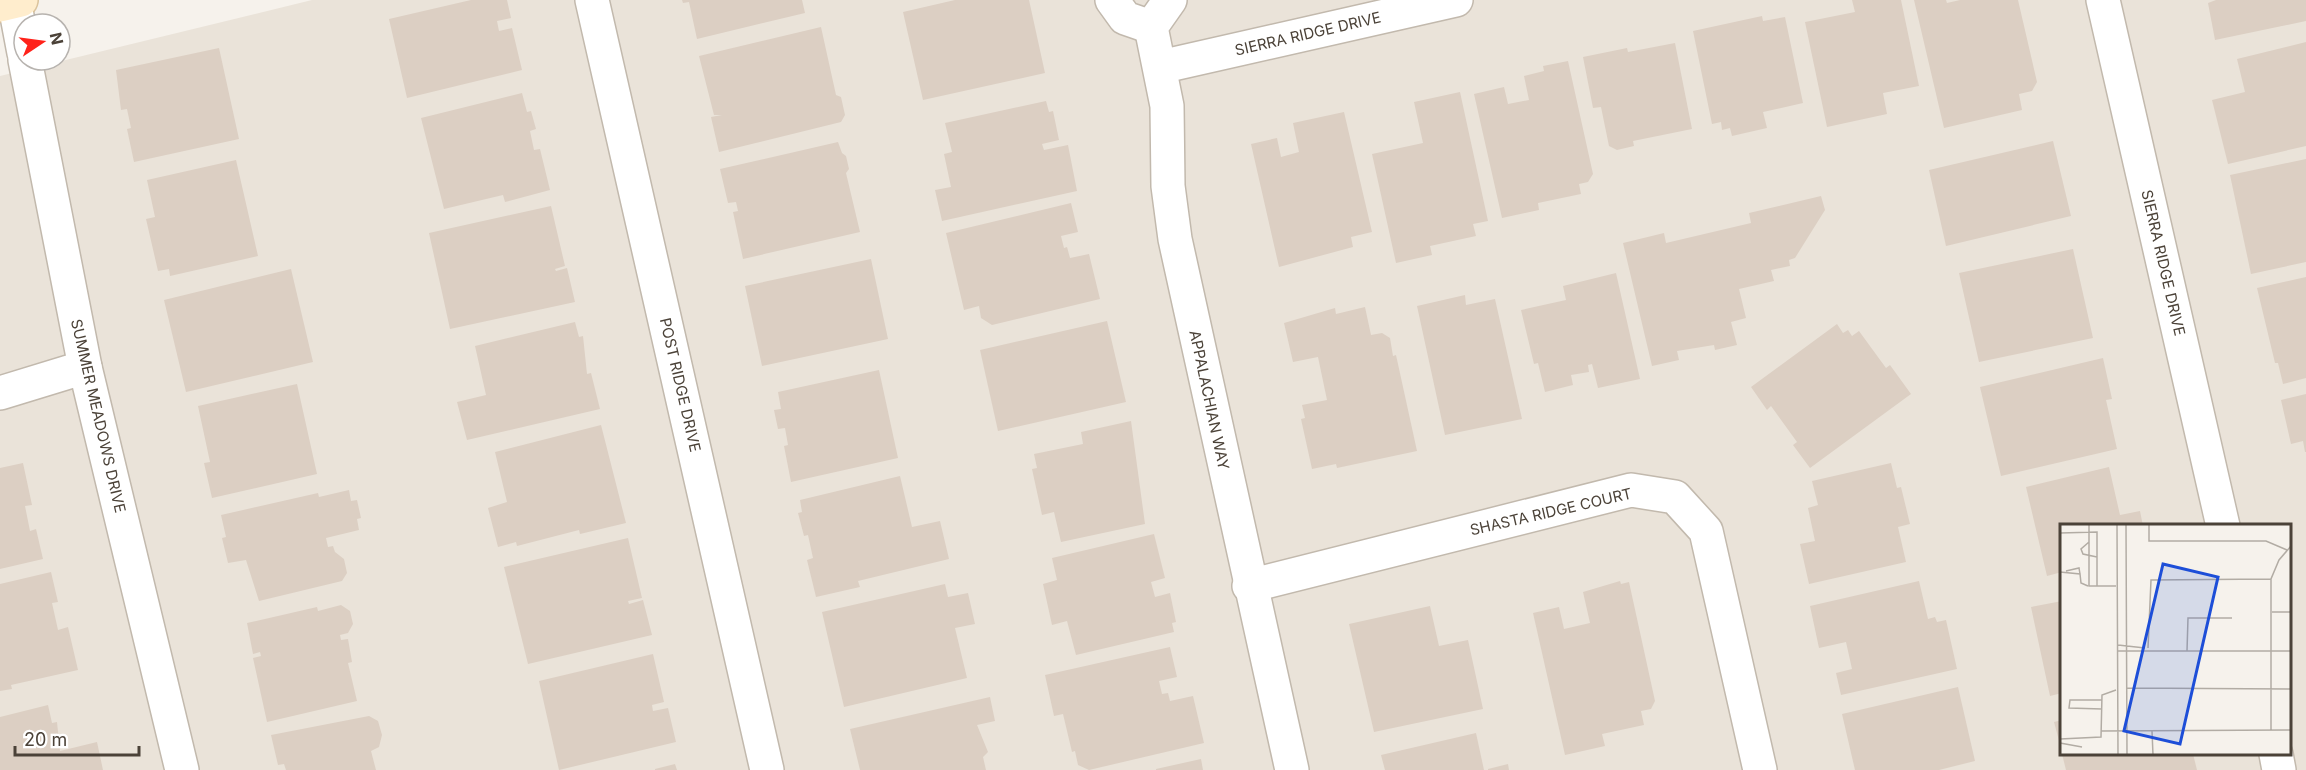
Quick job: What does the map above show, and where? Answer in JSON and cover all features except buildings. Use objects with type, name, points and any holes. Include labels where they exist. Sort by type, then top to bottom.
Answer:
[{"type":"street","name":"POST RIDGE DRIVE","points":[[592,0],[767,770]]},
{"type":"street","points":[[1112,0],[1125,18],[1151,27],[1170,0]]},
{"type":"street","name":"SIERRA RIDGE DRIVE","points":[[1160,67],[1456,0]]},
{"type":"street","name":"SIERRA RIDGE DRIVE","points":[[2103,0],[2223,524]]},
{"type":"street","name":"APPALACHIAN WAY","points":[[1151,27],[1167,106],[1168,186],[1175,239],[1249,586],[1292,770]]},
{"type":"street","name":"SUMMER MEADOWS DRIVE","points":[[27,72],[85,367],[182,770]]},
{"type":"street","points":[[0,393],[85,367]]},
{"type":"street","name":"SHASTA RIDGE COURT","points":[[1249,586],[1631,490],[1675,496],[1706,531],[1760,770]]},
{"type":"street","points":[[2276,755],[2279,770]]},
{"type":"shaded area","points":[[312,0],[2306,0],[2306,770],[0,770],[0,76],[16,72],[72,72],[72,58]]}]
